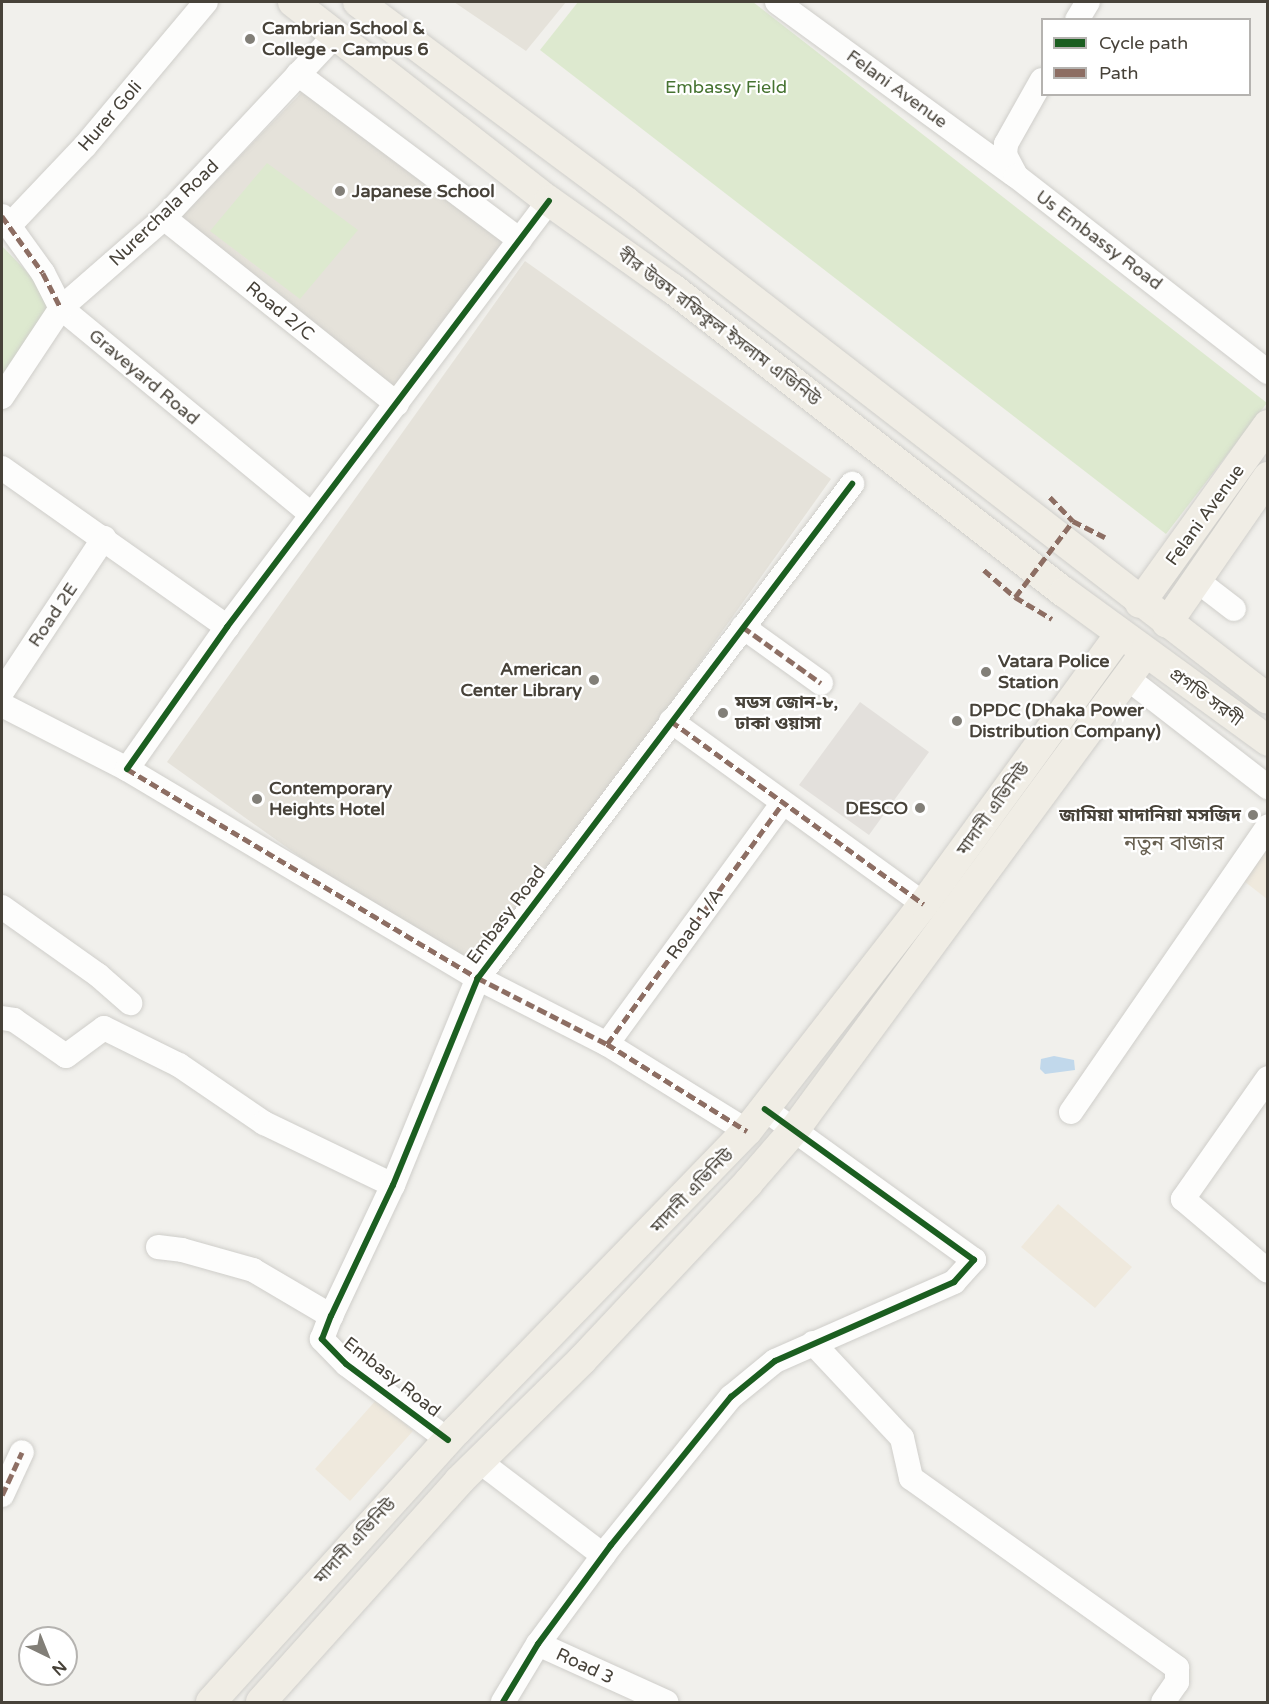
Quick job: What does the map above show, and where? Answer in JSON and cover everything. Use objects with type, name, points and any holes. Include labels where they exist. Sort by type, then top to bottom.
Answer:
[{"type":"main road","name":"বীর উত্তম রফিকুল ইসলাম এভিনিউ","points":[[293,2],[549,201],[673,289],[1145,652]]},
{"type":"main road","points":[[358,2],[625,201],[694,258],[1167,623]]},
{"type":"main road","points":[[673,289],[694,258]]},
{"type":"main road","name":"Felani Avenue","points":[[1140,603],[1268,425]]},
{"type":"main road","name":"Felani Avenue","points":[[1167,623],[1195,579],[1268,477]]},
{"type":"main road","name":"প্রগতি সরণী","points":[[1167,623],[1268,699]]},
{"type":"main road","name":"মাদানী এভিনিউ","points":[[211,1702],[448,1440],[756,1120],[924,904],[1120,634]]},
{"type":"main road","name":"মাদানী এভিনিউ","points":[[261,1702],[479,1461],[671,1267],[795,1128],[1145,652]]},
{"type":"main road","name":"প্রগতি সরণী","points":[[1145,652],[1268,741]]},
{"type":"main road","points":[[1025,765],[1049,783]]},
{"type":"street","name":"Hurer Goli","points":[[5,221],[85,146],[206,2]]},
{"type":"street","name":"Felani Avenue","points":[[777,2],[832,30],[1016,176]]},
{"type":"street","points":[[1078,18],[1088,2]]},
{"type":"street","name":"Nurerchala Road","points":[[2,397],[61,308],[164,218],[335,34]]},
{"type":"street","points":[[298,74],[520,240]]},
{"type":"street","points":[[1016,176],[1005,155],[1006,144],[1041,82]]},
{"type":"street","name":"Us Embassy Road","points":[[1016,176],[1268,372]]},
{"type":"street","points":[[127,770],[227,627],[549,201]]},
{"type":"street","name":"Road 2/C","points":[[164,218],[397,404]]},
{"type":"street","name":"Graveyard Road","points":[[5,221],[44,273],[61,308],[312,515]]},
{"type":"street","points":[[2,468],[227,627]]},
{"type":"street","name":"Embasy Road","points":[[448,1440],[346,1364],[322,1339],[331,1316],[393,1185],[477,978],[852,484]]},
{"type":"street","name":"Road 2E","points":[[2,692],[104,538]]},
{"type":"street","points":[[1195,579],[1234,609]]},
{"type":"street","points":[[742,627],[821,684]]},
{"type":"street","points":[[1126,677],[1268,786]]},
{"type":"street","points":[[2,705],[127,770],[477,978],[756,1120],[795,1128],[974,1260],[954,1282],[775,1361],[731,1397],[603,1555],[538,1644],[503,1702]]},
{"type":"street","points":[[671,721],[924,904]]},
{"type":"street","name":"Road 1/A","points":[[607,1044],[783,803]]},
{"type":"street","points":[[1071,1112],[1268,826]]},
{"type":"street","points":[[2,907],[98,975],[130,1003]]},
{"type":"street","points":[[2,1018],[14,1020],[66,1056],[104,1028],[179,1065],[264,1123],[393,1185]]},
{"type":"street","points":[[1268,1078],[1260,1107],[1183,1199],[1268,1271]]},
{"type":"street","points":[[158,1247],[182,1250],[253,1270],[331,1316]]},
{"type":"street","points":[[813,1343],[902,1438],[911,1478],[1177,1668],[1177,1682],[1163,1702]]},
{"type":"street","points":[[2,1495],[22,1452]]},
{"type":"street","points":[[479,1461],[603,1555]]},
{"type":"street","name":"Road 3","points":[[538,1644],[666,1702]]},
{"type":"shaded area","points":[[454,2],[566,2],[526,51]]},
{"type":"shaded area","points":[[303,91],[507,239],[389,393],[176,222]]},
{"type":"shaded area","points":[[525,261],[831,479],[473,980],[167,762]]},
{"type":"shaded area","points":[[860,702],[929,752],[869,835],[799,785]]},
{"type":"shaded area","points":[[1267,840],[1267,899],[1240,878]]},
{"type":"shaded area","points":[[1058,1204],[1132,1267],[1095,1308],[1021,1247]]},
{"type":"shaded area","points":[[377,1399],[413,1431],[350,1501],[315,1469]]},
{"type":"green space","name":"Embassy Field","points":[[578,2],[753,2],[1267,403],[1166,534],[540,50]]},
{"type":"green space","points":[[267,163],[358,230],[300,299],[210,231]]},
{"type":"green space","points":[[2,246],[56,302],[2,384]]},
{"type":"water","points":[[1054,1056],[1074,1060],[1075,1070],[1045,1074],[1040,1069],[1041,1059]]},
{"type":"marked path","points":[[2,216],[43,273],[61,308]]},
{"type":"marked path","points":[[1050,497],[1073,521],[1105,537]]},
{"type":"marked path","points":[[1015,597],[1073,521]]},
{"type":"marked path","points":[[984,570],[1015,597],[1052,619]]},
{"type":"marked path","points":[[743,627],[821,683]]},
{"type":"marked path","points":[[671,721],[924,904]]},
{"type":"marked path","points":[[127,769],[478,978],[607,1044],[747,1131]]},
{"type":"marked path","points":[[607,1044],[783,803]]},
{"type":"marked path","points":[[2,1495],[22,1452]]},
{"type":"cycle path","points":[[127,769],[227,627],[549,201]]},
{"type":"cycle path","points":[[448,1440],[346,1364],[322,1339],[331,1316],[393,1185],[478,978],[852,484]]},
{"type":"cycle path","points":[[503,1702],[538,1644],[611,1545],[731,1397],[775,1361],[954,1282],[974,1260],[765,1109]]},
{"type":"place","name":"Cambrian School & College - Campus 6","points":[[250,39]]},
{"type":"place","name":"Japanese School","points":[[340,191]]},
{"type":"place","name":"Vatara Police Station","points":[[986,672]]},
{"type":"place","name":"American Center Library","points":[[594,680]]},
{"type":"place","name":"মডস জোন-৮, ঢাকা ওয়াসা","points":[[723,713]]},
{"type":"place","name":"DPDC (Dhaka Power Distribution Company)","points":[[957,721]]},
{"type":"place","name":"Contemporary Heights Hotel","points":[[257,799]]},
{"type":"place","name":"DESCO","points":[[920,808]]},
{"type":"place","name":"জামিয়া মাদানিয়া মসজিদ","points":[[1253,815]]},
{"type":"district","name":"নতুন বাজার","points":[[1174,844]]}]
